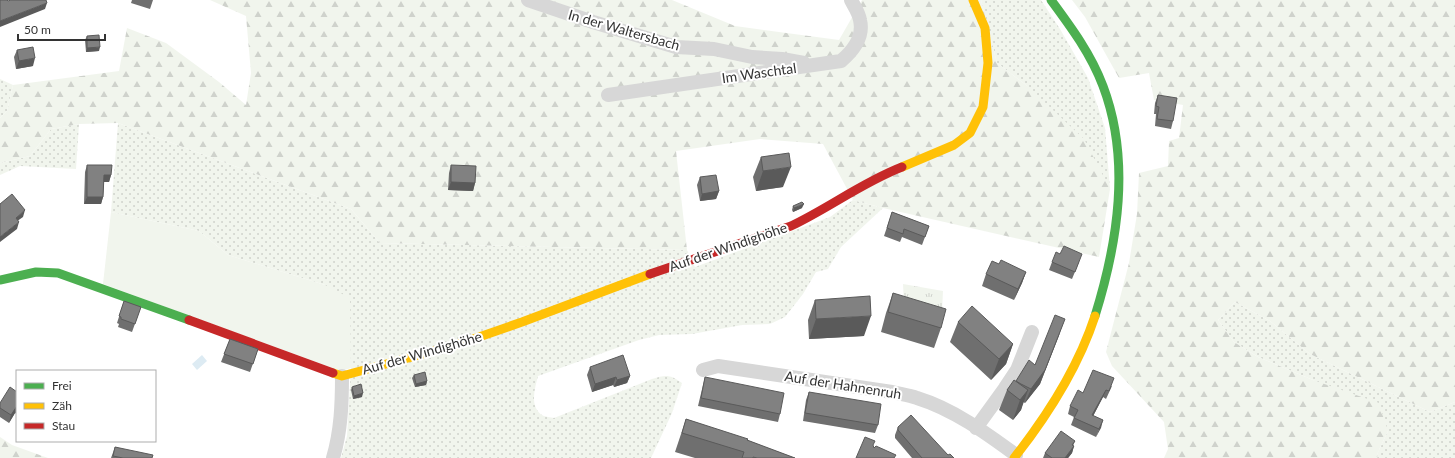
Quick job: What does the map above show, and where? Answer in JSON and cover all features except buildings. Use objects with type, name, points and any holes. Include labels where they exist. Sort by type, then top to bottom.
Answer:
[{"type":"street","name":"In der Waltersbach","points":[[528,0],[593,22],[676,47],[714,49],[752,57],[782,59],[816,65]]},
{"type":"street","name":"Im Waschtal","points":[[608,95],[841,61],[850,54],[857,42],[861,26],[860,18],[851,0]]},
{"type":"street","name":"Auf der Windighöhe","points":[[0,280],[34,272],[47,271],[58,273],[342,376],[463,342],[522,322],[652,273],[791,226],[812,216],[886,173],[954,145],[970,133],[983,107],[988,63],[985,28],[972,0]]},
{"type":"street","points":[[1015,457],[1056,401],[1079,358],[1087,339],[1096,316],[1112,254],[1118,204],[1118,155],[1108,101],[1092,64],[1069,25],[1051,0]]},
{"type":"street","points":[[976,428],[1017,370],[1032,332]]},
{"type":"street","name":"Auf der Hahnenruh","points":[[703,370],[718,366],[892,392],[916,397],[931,403],[976,428],[1015,457]]},
{"type":"street","name":"Auf der Windighöhe","points":[[333,458],[340,422],[342,376]]},
{"type":"green space","points":[[210,0],[672,0],[735,26],[839,40],[862,0],[981,0],[997,63],[1026,85],[1084,139],[1110,189],[1099,257],[853,200],[823,144],[760,139],[676,151],[687,250],[380,243],[351,209],[118,123],[79,124],[51,129],[30,156],[0,163],[0,118],[7,111],[13,85],[119,71],[127,28],[166,43],[219,82],[246,105],[251,73],[246,16]]},
{"type":"green space","points":[[981,0],[1041,0],[1060,29],[1088,78],[1105,128],[1110,189],[1026,85],[997,63]]},
{"type":"green space","points":[[1072,0],[1455,0],[1455,402],[1430,412],[1310,354],[1270,321],[1235,302],[1218,320],[1234,342],[1258,357],[1313,380],[1379,403],[1388,431],[1378,452],[1377,458],[1164,458],[1168,449],[1164,422],[1112,366],[1106,352],[1129,263],[1137,214],[1139,173],[1168,166],[1169,141],[1179,138],[1183,105],[1154,100],[1149,73],[1119,78],[1085,17]]},
{"type":"green space","points":[[0,79],[13,85],[7,111],[0,118]]},
{"type":"green space","points":[[118,123],[351,209],[380,243],[687,250],[695,267],[830,217],[853,200],[883,208],[841,247],[828,269],[816,272],[803,294],[785,317],[770,324],[742,325],[692,334],[659,335],[639,340],[538,376],[534,397],[535,407],[542,415],[554,418],[652,379],[667,376],[682,383],[672,413],[651,458],[341,458],[347,436],[351,368],[325,285],[228,255],[199,231],[111,212]]},
{"type":"green space","points":[[79,124],[76,169],[20,166],[0,175],[0,163],[30,156],[51,129]]},
{"type":"green space","points":[[111,212],[199,231],[228,255],[325,285],[350,298],[351,368],[341,371],[103,284]]},
{"type":"green space","points":[[903,284],[943,291],[942,312],[904,305]]},
{"type":"green space","points":[[1235,302],[1270,321],[1310,354],[1430,412],[1455,402],[1455,458],[1377,458],[1378,452],[1388,431],[1313,380],[1258,357],[1234,342],[1218,320]]},
{"type":"green space","points":[[0,437],[12,445],[48,458],[0,458]]},
{"type":"shaded area","points":[[202,355],[207,361],[197,370],[192,364]]},
{"type":"traffic: fast","points":[[1051,0],[1066,20],[1093,63],[1103,86],[1112,114],[1117,143],[1119,172],[1115,230],[1110,259],[1095,316]]},
{"type":"traffic: fast","points":[[0,280],[36,272],[58,273],[189,320]]},
{"type":"traffic: slow","points":[[902,167],[954,145],[970,133],[983,107],[988,63],[985,28],[973,0]]},
{"type":"traffic: slow","points":[[333,373],[342,376],[456,345],[650,274]]},
{"type":"traffic: slow","points":[[1014,458],[1039,425],[1061,390],[1080,354],[1095,316]]},
{"type":"traffic: jam","points":[[650,274],[791,226],[874,180],[902,167]]},
{"type":"traffic: jam","points":[[189,320],[333,373]]}]
